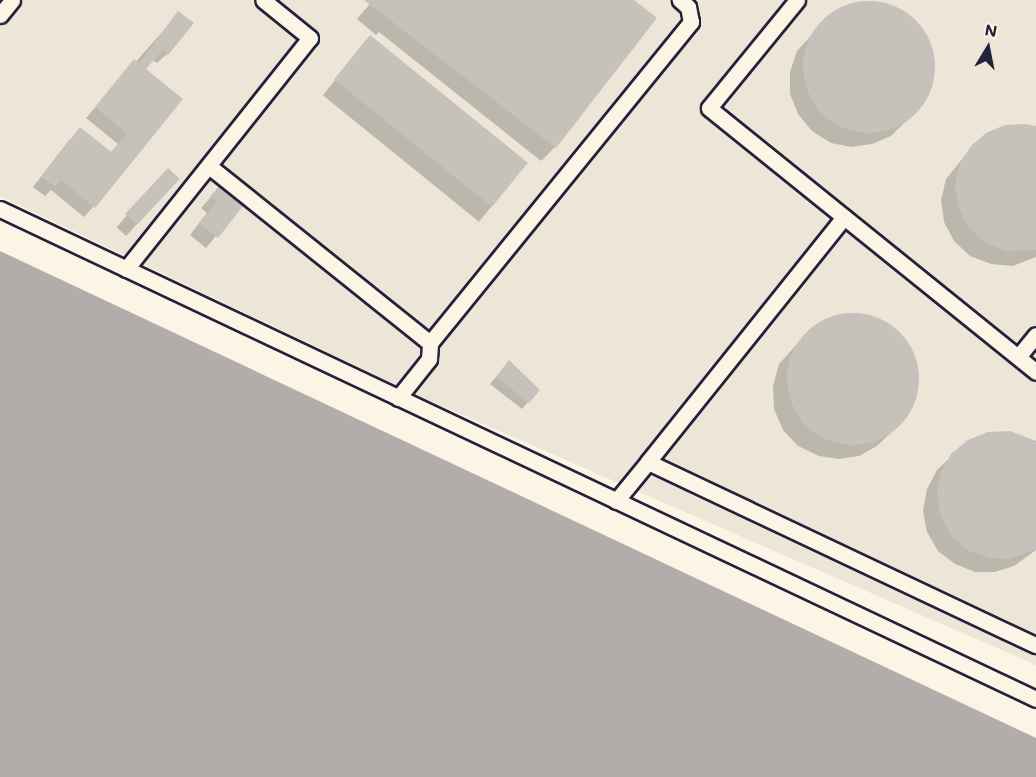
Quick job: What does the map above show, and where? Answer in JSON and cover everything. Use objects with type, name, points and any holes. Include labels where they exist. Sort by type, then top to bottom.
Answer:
[{"type":"lane","points":[[0,15],[12,0]]},
{"type":"lane","points":[[126,269],[310,38],[263,0]]},
{"type":"lane","points":[[398,398],[429,359],[430,343],[691,22],[688,7],[681,0]]},
{"type":"lane","points":[[797,0],[709,108],[1036,372]]},
{"type":"lane","points":[[209,166],[430,343]]},
{"type":"lane","points":[[0,209],[1036,699]]},
{"type":"lane","points":[[616,501],[844,217]]},
{"type":"lane","points":[[1018,357],[1036,335]]},
{"type":"lane","points":[[648,462],[1036,645]]},
{"type":"shaded area","points":[[0,0],[1036,0],[1036,665],[428,400],[0,196]]},
{"type":"shaded area","points":[[0,251],[1036,738],[1036,777],[0,777]]},
{"type":"building","points":[[364,0],[634,0],[657,18],[556,148]]},
{"type":"building","points":[[869,1],[894,6],[915,21],[930,42],[935,67],[930,92],[915,113],[894,128],[869,133],[844,128],[823,113],[808,92],[803,67],[808,42],[823,21],[844,6]]},
{"type":"building","points":[[178,11],[194,23],[168,55],[163,50],[146,69],[183,99],[95,208],[61,180],[56,187],[41,177],[80,127],[111,152],[127,134],[95,107],[134,59],[139,63]]},
{"type":"building","points":[[370,35],[528,163],[492,207],[334,79]]},
{"type":"building","points":[[1005,125],[1036,126],[1036,250],[1005,251],[984,242],[968,227],[958,207],[955,185],[960,163],[971,146],[986,133]]},
{"type":"building","points":[[168,168],[180,179],[137,225],[125,214]]},
{"type":"building","points":[[219,186],[243,206],[218,238],[199,223],[217,202],[210,197]]},
{"type":"building","points":[[853,313],[878,318],[900,332],[914,354],[919,379],[914,404],[900,426],[878,440],[853,445],[828,440],[806,426],[792,404],[787,379],[792,354],[806,332],[828,318]]},
{"type":"building","points":[[509,360],[540,390],[529,403],[496,377]]},
{"type":"building","points":[[1010,431],[1036,441],[1036,549],[1010,559],[990,558],[969,551],[952,537],[941,517],[937,496],[940,474],[951,454],[968,440],[988,432]]}]
